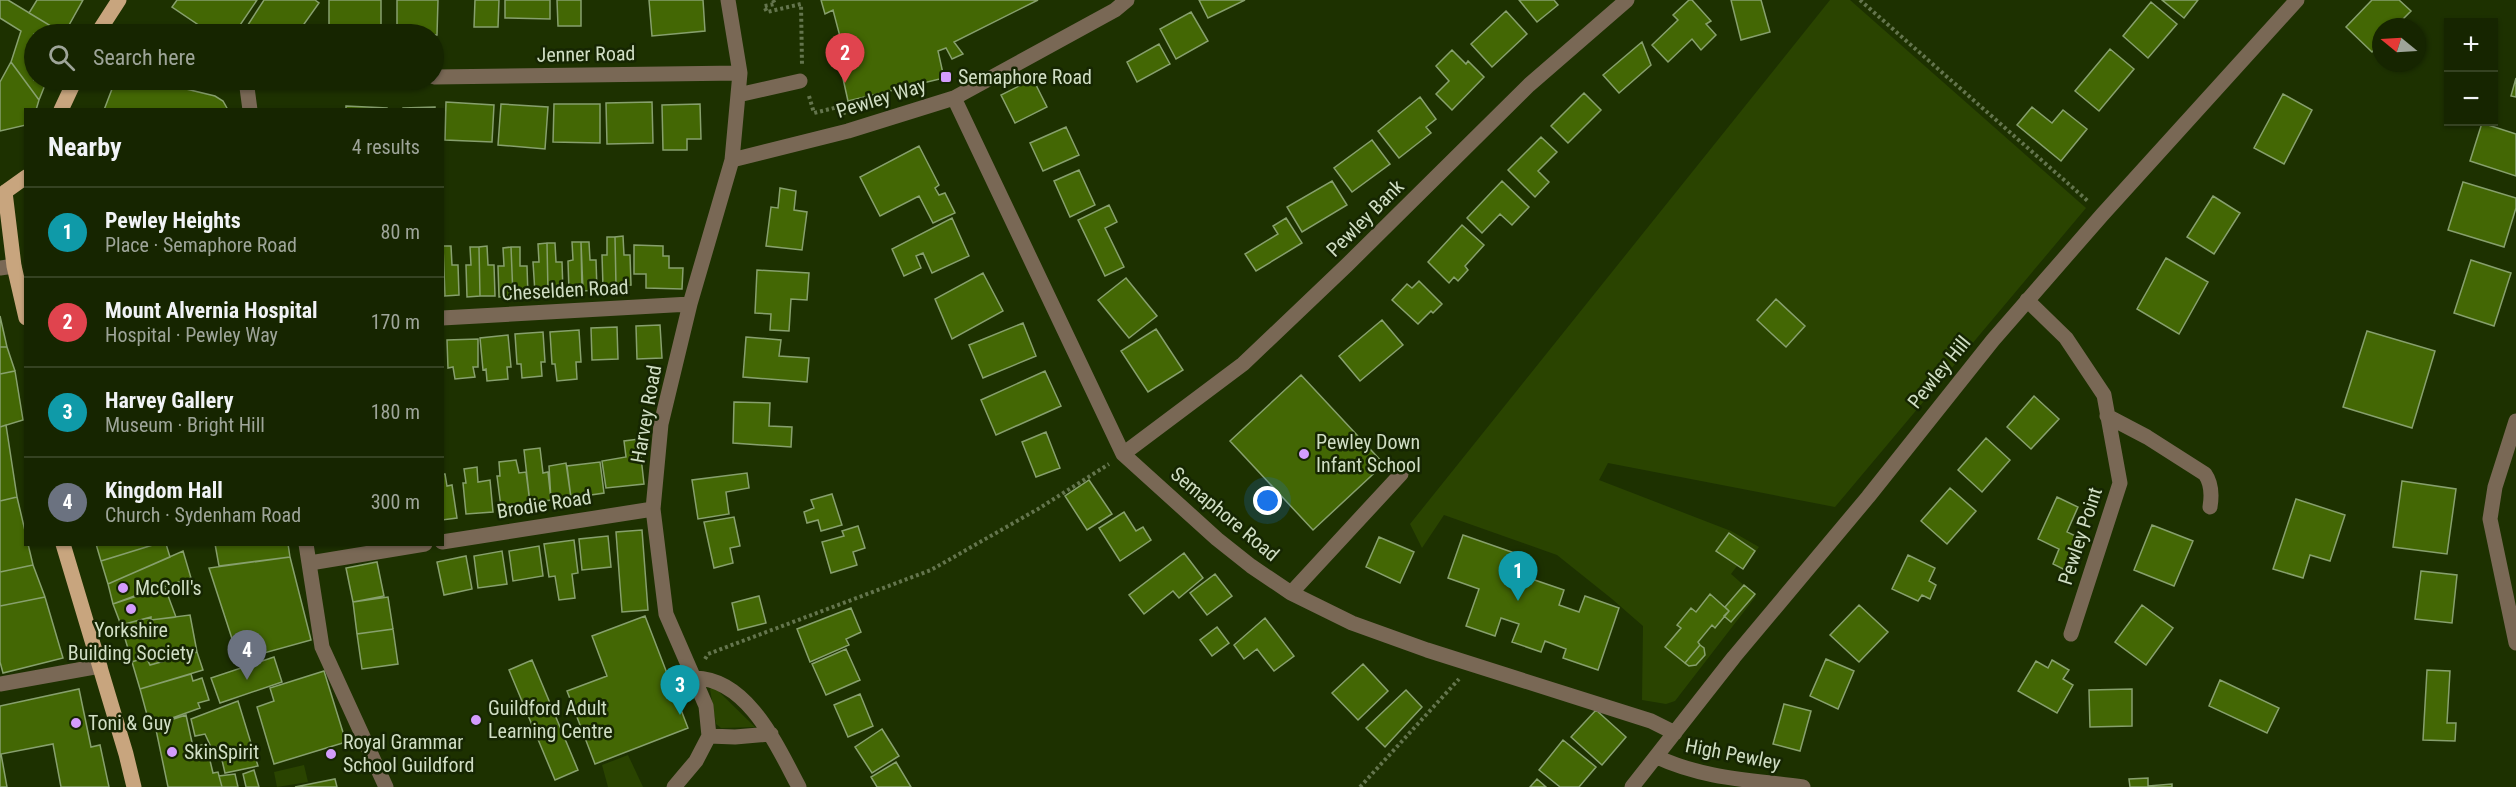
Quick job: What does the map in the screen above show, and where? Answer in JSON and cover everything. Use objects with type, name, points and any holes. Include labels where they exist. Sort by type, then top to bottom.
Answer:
[{"type":"main road","points":[[103,24],[119,0]]},
{"type":"main road","points":[[62,108],[70,90]]},
{"type":"main road","points":[[24,178],[2,189],[7,267],[24,310]]},
{"type":"main road","points":[[64,546],[134,787]]},
{"type":"street","name":"Pewley Bank","points":[[1123,454],[1242,364],[1347,265],[1529,85],[1627,0]]},
{"type":"street","name":"Pewley Hill","points":[[1632,787],[1658,757],[1734,657],[1868,497],[1934,411],[2027,300],[2297,0]]},
{"type":"street","name":"Harvey Road","points":[[709,736],[706,706],[666,614],[653,509],[661,424],[690,304],[732,160],[740,73],[731,1]]},
{"type":"street","name":"Pewley Way","points":[[732,160],[848,131],[954,98],[1118,3]]},
{"type":"street","name":"Jenner Road","points":[[444,77],[740,73]]},
{"type":"street","points":[[738,95],[803,81]]},
{"type":"street","points":[[247,90],[250,108]]},
{"type":"street","name":"Semaphore Road","points":[[954,98],[1123,454],[1217,539],[1291,593],[1352,623],[1472,665],[1651,721],[1676,732]]},
{"type":"street","name":"Pewley Point","points":[[2027,300],[2052,323],[2078,355],[2104,395],[2120,483],[2071,634]]},
{"type":"street","name":"Cheselden Road","points":[[444,318],[690,304]]},
{"type":"street","points":[[2108,416],[2147,437],[2205,474],[2212,494],[2210,507]]},
{"type":"street","points":[[2516,421],[2495,487],[2490,519],[2516,643]]},
{"type":"street","points":[[1291,593],[1401,474]]},
{"type":"street","name":"Brodie Road","points":[[444,542],[653,509]]},
{"type":"street","points":[[306,546],[322,647],[386,787]]},
{"type":"street","points":[[310,563],[413,546]]},
{"type":"street","points":[[0,684],[100,666]]},
{"type":"street","points":[[694,678],[710,679],[726,686],[762,721],[800,787]]},
{"type":"street","points":[[675,787],[682,775],[696,761],[709,736],[735,737],[771,734]]},
{"type":"street","name":"High Pewley","points":[[1658,757],[1690,770],[1744,781],[1803,787]]},
{"type":"path","points":[[773,0],[774,4],[764,6],[767,12],[801,4],[803,81],[814,113],[842,106]]},
{"type":"path","points":[[1860,0],[2102,214]]},
{"type":"path","points":[[694,678],[708,654],[931,570],[1038,509],[1123,454]]},
{"type":"path","points":[[1360,787],[1472,665]]},
{"type":"green space","points":[[1830,0],[1850,0],[2086,208],[1835,507],[1608,463],[1599,480],[1731,531],[1759,547],[1743,569],[1737,566],[1731,574],[1756,596],[1675,701],[1666,704],[1642,700],[1643,626],[1557,555],[1444,515],[1422,548],[1410,524]]},
{"type":"green space","points":[[714,687],[755,727],[721,728],[716,724],[710,689]]},
{"type":"green space","points":[[628,755],[643,787],[608,787],[602,765]]},
{"type":"green space","points":[[304,765],[308,782],[277,787],[274,772]]},
{"type":"building","points":[[0,0],[8,0],[48,24],[24,24],[24,80],[11,62],[21,31],[0,18]]},
{"type":"building","points":[[37,0],[83,0],[70,24],[47,24],[29,13]]},
{"type":"building","points":[[177,0],[257,0],[241,24],[197,24],[172,7]]},
{"type":"building","points":[[264,0],[315,0],[319,3],[304,24],[248,24]]},
{"type":"building","points":[[329,0],[381,0],[381,24],[329,24]]},
{"type":"building","points":[[397,0],[438,0],[437,24],[397,24]]},
{"type":"building","points":[[475,0],[499,0],[498,27],[474,27]]},
{"type":"building","points":[[505,0],[550,0],[550,19],[505,18]]},
{"type":"building","points":[[557,0],[581,0],[581,26],[558,26]]},
{"type":"building","points":[[649,0],[703,0],[705,31],[652,36]]},
{"type":"building","points":[[821,0],[1038,0],[954,42],[963,54],[952,59],[946,48],[938,51],[944,78],[848,101],[836,47],[842,44],[833,10],[825,14]]},
{"type":"building","points":[[1199,0],[1245,0],[1208,18]]},
{"type":"building","points":[[1519,0],[1554,0],[1558,5],[1537,22]]},
{"type":"building","points":[[1689,0],[1692,0],[1711,21],[1706,24],[1716,35],[1701,50],[1692,39],[1668,62],[1652,45],[1678,20],[1673,15]]},
{"type":"building","points":[[1731,0],[1761,0],[1770,32],[1741,40]]},
{"type":"building","points":[[2162,0],[2198,0],[2184,18]]},
{"type":"building","points":[[2372,0],[2399,0],[2411,11],[2404,18],[2372,18],[2372,52],[2346,27]]},
{"type":"building","points":[[2151,2],[2177,24],[2148,58],[2123,36]]},
{"type":"building","points":[[1506,11],[1527,34],[1492,67],[1471,44]]},
{"type":"building","points":[[1191,12],[1208,41],[1176,59],[1160,29]]},
{"type":"building","points":[[1642,42],[1651,65],[1619,93],[1603,75]]},
{"type":"building","points":[[1159,44],[1170,64],[1137,82],[1127,62]]},
{"type":"building","points":[[2110,49],[2134,69],[2099,111],[2075,91]]},
{"type":"building","points":[[1452,50],[1466,64],[1468,61],[1484,77],[1452,110],[1436,94],[1449,81],[1436,66]]},
{"type":"building","points":[[11,62],[24,80],[24,90],[32,90],[39,100],[37,108],[24,108],[24,125],[0,131],[0,82]]},
{"type":"building","points":[[2516,78],[2516,97],[2511,96]]},
{"type":"building","points":[[1033,79],[1047,107],[1015,123],[1001,95]]},
{"type":"building","points":[[32,90],[43,90],[39,100]]},
{"type":"building","points":[[112,90],[190,90],[215,96],[223,101],[227,108],[105,108]]},
{"type":"building","points":[[1584,93],[1601,110],[1568,143],[1551,126]]},
{"type":"building","points":[[2283,94],[2312,110],[2284,164],[2254,148]]},
{"type":"building","points":[[1420,97],[1436,119],[1426,127],[1431,133],[1399,158],[1378,131]]},
{"type":"building","points":[[446,102],[494,105],[492,142],[445,140]]},
{"type":"building","points":[[652,102],[653,143],[607,144],[606,103]]},
{"type":"building","points":[[501,104],[548,107],[545,149],[498,145]]},
{"type":"building","points":[[554,104],[600,104],[600,143],[553,142]]},
{"type":"building","points":[[700,104],[701,139],[687,139],[687,150],[663,150],[662,105]]},
{"type":"building","points":[[346,106],[387,108],[346,108]]},
{"type":"building","points":[[2032,107],[2052,123],[2063,110],[2087,129],[2061,161],[2017,125]]},
{"type":"building","points":[[2481,126],[2491,126],[2516,134],[2516,176],[2470,161]]},
{"type":"building","points":[[1066,127],[1079,155],[1043,171],[1030,143]]},
{"type":"building","points":[[1541,137],[1557,152],[1538,171],[1549,182],[1535,197],[1508,170]]},
{"type":"building","points":[[1372,140],[1390,164],[1352,192],[1334,168]]},
{"type":"building","points":[[919,146],[939,185],[935,188],[939,195],[945,193],[955,213],[933,223],[919,196],[880,216],[860,177]]},
{"type":"building","points":[[1079,170],[1095,205],[1070,217],[1054,181]]},
{"type":"building","points":[[1332,181],[1347,205],[1302,232],[1287,207]]},
{"type":"building","points":[[1502,181],[1529,207],[1512,225],[1500,214],[1482,233],[1467,218]]},
{"type":"building","points":[[2463,182],[2516,198],[2516,208],[2504,247],[2448,230]]},
{"type":"building","points":[[780,188],[796,191],[794,210],[807,212],[802,250],[766,246],[771,207],[778,208]]},
{"type":"building","points":[[2213,196],[2240,213],[2214,254],[2187,237]]},
{"type":"building","points":[[1109,205],[1117,222],[1105,228],[1124,267],[1105,276],[1078,220]]},
{"type":"building","points":[[952,218],[969,256],[932,273],[923,253],[916,256],[921,268],[904,276],[892,249]]},
{"type":"building","points":[[1286,218],[1302,243],[1256,271],[1245,254],[1278,234],[1273,226]]},
{"type":"building","points":[[1462,225],[1484,245],[1465,266],[1468,270],[1458,281],[1454,277],[1449,283],[1428,262]]},
{"type":"building","points":[[623,236],[624,255],[630,255],[631,285],[616,286],[615,237]]},
{"type":"building","points":[[607,237],[615,237],[616,286],[603,287],[602,255],[607,255]]},
{"type":"building","points":[[572,242],[581,242],[582,291],[569,292],[568,261],[573,260]]},
{"type":"building","points":[[581,242],[589,242],[590,260],[596,260],[597,290],[583,291]]},
{"type":"building","points":[[547,243],[555,243],[556,262],[562,262],[563,292],[548,293]]},
{"type":"building","points":[[547,243],[548,293],[535,293],[533,262],[539,262],[538,244]]},
{"type":"building","points":[[634,245],[663,246],[663,256],[669,256],[669,268],[683,268],[682,289],[646,288],[646,274],[634,274]]},
{"type":"building","points":[[444,246],[451,246],[452,265],[458,265],[459,295],[445,296]]},
{"type":"building","points":[[487,246],[488,265],[494,265],[495,296],[480,296],[479,247]]},
{"type":"building","points":[[470,247],[479,247],[480,296],[467,297],[466,265],[471,265]]},
{"type":"building","points":[[511,247],[513,296],[499,297],[498,266],[504,266],[503,248]]},
{"type":"building","points":[[511,247],[520,247],[520,266],[527,266],[528,296],[513,296]]},
{"type":"building","points":[[2166,258],[2208,282],[2179,334],[2137,309]]},
{"type":"building","points":[[2471,260],[2511,273],[2494,326],[2454,313]]},
{"type":"building","points":[[757,270],[809,273],[807,300],[791,299],[789,331],[770,330],[771,314],[755,313]]},
{"type":"building","points":[[983,273],[1003,311],[952,339],[935,299]]},
{"type":"building","points":[[1126,278],[1157,316],[1129,338],[1098,300]]},
{"type":"building","points":[[1419,281],[1442,304],[1418,324],[1392,300],[1407,284],[1412,288]]},
{"type":"building","points":[[1776,299],[1805,326],[1786,347],[1757,320]]},
{"type":"building","points":[[0,316],[7,347],[0,347]]},
{"type":"building","points":[[1382,320],[1403,345],[1360,381],[1339,356]]},
{"type":"building","points":[[1023,323],[1036,356],[983,378],[969,345]]},
{"type":"building","points":[[660,325],[662,358],[637,359],[636,326]]},
{"type":"building","points":[[617,327],[618,359],[592,360],[591,328]]},
{"type":"building","points":[[1156,329],[1183,370],[1148,392],[1121,351]]},
{"type":"building","points":[[579,330],[581,362],[576,362],[577,379],[557,381],[555,364],[552,364],[550,332]]},
{"type":"building","points":[[2367,331],[2435,351],[2412,428],[2343,407]]},
{"type":"building","points":[[543,332],[545,362],[541,362],[542,376],[522,378],[521,364],[517,364],[515,334]]},
{"type":"building","points":[[508,335],[511,367],[507,367],[508,379],[487,381],[486,369],[483,370],[480,338]]},
{"type":"building","points":[[746,337],[781,340],[779,356],[809,358],[807,382],[743,377]]},
{"type":"building","points":[[478,339],[478,367],[473,367],[475,377],[455,379],[453,367],[448,368],[447,340]]},
{"type":"building","points":[[0,347],[7,347],[15,371],[0,374]]},
{"type":"building","points":[[15,371],[23,420],[0,427],[0,374]]},
{"type":"building","points":[[1045,371],[1061,406],[996,435],[981,400]]},
{"type":"building","points":[[1301,375],[1384,464],[1313,530],[1230,441]]},
{"type":"building","points":[[2034,396],[2059,419],[2031,449],[2007,427]]},
{"type":"building","points":[[734,402],[770,403],[769,426],[792,427],[791,447],[733,443]]},
{"type":"building","points":[[6,425],[17,497],[0,501],[0,427]]},
{"type":"building","points":[[1046,432],[1060,468],[1036,477],[1022,442]]},
{"type":"building","points":[[1986,438],[2010,460],[1982,492],[1958,470]]},
{"type":"building","points":[[639,439],[644,484],[606,488],[602,461],[626,457],[624,441]]},
{"type":"building","points":[[540,448],[543,473],[548,472],[551,500],[530,503],[524,450]]},
{"type":"building","points":[[516,460],[519,473],[526,472],[530,503],[501,507],[497,476],[500,476],[499,462]]},
{"type":"building","points":[[600,462],[604,493],[571,498],[567,466]]},
{"type":"building","points":[[566,463],[571,498],[551,500],[549,466]]},
{"type":"building","points":[[477,467],[478,482],[490,480],[493,512],[466,514],[464,469]]},
{"type":"building","points":[[747,473],[749,488],[726,492],[729,514],[698,519],[692,480]]},
{"type":"building","points":[[444,474],[447,486],[452,485],[457,518],[444,520]]},
{"type":"building","points":[[1089,480],[1112,514],[1087,530],[1065,496]]},
{"type":"building","points":[[2402,481],[2456,489],[2447,554],[2393,547]]},
{"type":"building","points":[[1950,488],[1976,511],[1947,544],[1921,521]]},
{"type":"building","points":[[832,494],[842,525],[821,531],[818,520],[807,523],[804,512],[814,508],[811,500]]},
{"type":"building","points":[[17,497],[24,527],[24,546],[28,546],[33,565],[0,572],[0,501]]},
{"type":"building","points":[[2057,497],[2078,507],[2067,532],[2086,541],[2071,573],[2053,564],[2059,549],[2038,539]]},
{"type":"building","points":[[2296,499],[2345,515],[2330,561],[2310,555],[2303,578],[2273,569]]},
{"type":"building","points":[[1124,512],[1136,531],[1143,527],[1151,540],[1120,561],[1099,528]]},
{"type":"building","points":[[734,517],[740,546],[730,548],[733,563],[714,568],[704,522]]},
{"type":"building","points":[[2152,525],[2193,541],[2174,586],[2134,570]]},
{"type":"building","points":[[858,526],[865,548],[853,552],[857,565],[831,573],[822,542],[844,536],[842,531]]},
{"type":"building","points":[[642,530],[648,610],[622,612],[616,532]]},
{"type":"building","points":[[1729,533],[1755,551],[1743,569],[1716,551]]},
{"type":"building","points":[[1463,535],[1523,556],[1517,574],[1564,590],[1559,605],[1579,612],[1585,596],[1619,608],[1598,670],[1563,658],[1566,649],[1545,641],[1541,652],[1512,642],[1519,624],[1501,618],[1495,636],[1466,626],[1479,589],[1448,578]]},
{"type":"building","points":[[608,536],[611,567],[582,570],[579,539]]},
{"type":"building","points":[[1379,537],[1414,552],[1400,583],[1366,567]]},
{"type":"building","points":[[574,540],[578,573],[572,574],[575,598],[559,600],[555,576],[549,577],[544,544]]},
{"type":"building","points":[[97,546],[150,546],[101,561]]},
{"type":"building","points":[[150,546],[167,546],[170,557],[108,584],[101,561]]},
{"type":"building","points":[[215,546],[288,546],[290,557],[219,566]]},
{"type":"building","points":[[539,546],[543,576],[513,581],[509,551]]},
{"type":"building","points":[[183,551],[191,578],[113,604],[108,584]]},
{"type":"building","points":[[502,551],[507,584],[478,588],[474,556]]},
{"type":"building","points":[[1184,553],[1203,578],[1179,598],[1173,591],[1144,614],[1129,595]]},
{"type":"building","points":[[1908,555],[1935,568],[1929,581],[1936,585],[1930,599],[1922,595],[1918,601],[1892,589]]},
{"type":"building","points":[[466,556],[472,589],[444,595],[437,562]]},
{"type":"building","points":[[290,557],[311,640],[239,660],[209,568]]},
{"type":"building","points":[[377,562],[384,596],[353,602],[346,568]]},
{"type":"building","points":[[33,565],[45,597],[0,606],[0,572]]},
{"type":"building","points":[[2421,571],[2457,575],[2452,623],[2415,619]]},
{"type":"building","points":[[1215,574],[1232,596],[1207,615],[1190,593]]},
{"type":"building","points":[[164,585],[176,617],[151,620],[151,617],[121,625],[113,604]]},
{"type":"building","points":[[1744,585],[1755,594],[1731,622],[1724,616],[1729,611],[1725,607]]},
{"type":"building","points":[[1710,594],[1729,611],[1715,628],[1712,625],[1698,642],[1700,645],[1685,663],[1665,647],[1681,628],[1677,625],[1691,608],[1696,612]]},
{"type":"building","points":[[759,596],[766,623],[738,630],[732,603]]},
{"type":"building","points":[[45,597],[63,658],[3,673],[0,662],[0,606]]},
{"type":"building","points":[[388,597],[393,629],[357,634],[353,602]]},
{"type":"building","points":[[1859,605],[1888,632],[1859,662],[1830,635]]},
{"type":"building","points":[[2142,605],[2173,628],[2146,665],[2115,642]]},
{"type":"building","points":[[851,608],[861,632],[846,639],[849,645],[810,662],[797,629]]},
{"type":"building","points":[[190,615],[197,652],[150,665],[146,657],[132,662],[121,625],[151,617],[151,620]]},
{"type":"building","points":[[645,616],[688,728],[595,764],[567,691],[607,676],[592,636]]},
{"type":"building","points":[[1265,618],[1294,656],[1274,671],[1257,649],[1244,659],[1234,645]]},
{"type":"building","points":[[1217,627],[1229,643],[1212,656],[1200,640]]},
{"type":"building","points":[[393,629],[398,664],[362,669],[357,634]]},
{"type":"building","points":[[1700,645],[1704,648],[1705,655],[1696,665],[1689,666],[1685,663]]},
{"type":"building","points":[[846,649],[860,680],[826,695],[812,664]]},
{"type":"building","points":[[197,652],[203,670],[140,689],[132,662],[146,657],[150,665]]},
{"type":"building","points":[[274,657],[282,682],[220,703],[211,678]]},
{"type":"building","points":[[1826,659],[1854,671],[1838,709],[1810,696]]},
{"type":"building","points":[[532,660],[578,770],[555,780],[509,670]]},
{"type":"building","points":[[2052,660],[2069,670],[2063,679],[2073,685],[2057,713],[2018,691],[2036,661],[2048,668]]},
{"type":"building","points":[[1363,664],[1388,691],[1358,720],[1332,693]]},
{"type":"building","points":[[2427,670],[2450,671],[2447,723],[2456,723],[2455,741],[2423,740]]},
{"type":"building","points":[[324,671],[346,742],[274,764],[257,707],[274,701],[270,688]]},
{"type":"building","points":[[191,674],[193,681],[202,678],[209,700],[198,703],[200,708],[150,726],[140,689]]},
{"type":"building","points":[[2220,680],[2279,708],[2267,733],[2209,706]]},
{"type":"building","points":[[79,689],[91,747],[100,745],[109,787],[61,787],[53,744],[1,754],[7,787],[0,787],[0,706]]},
{"type":"building","points":[[2132,689],[2132,726],[2090,727],[2089,690]]},
{"type":"building","points":[[1406,690],[1422,707],[1385,747],[1366,728]]},
{"type":"building","points":[[860,694],[873,726],[848,737],[834,705]]},
{"type":"building","points":[[238,701],[258,766],[225,773],[219,747],[211,747],[205,734],[195,736],[191,719]]},
{"type":"building","points":[[1784,704],[1811,711],[1800,751],[1773,744]]},
{"type":"building","points":[[1596,710],[1626,737],[1602,765],[1571,737]]},
{"type":"building","points":[[186,715],[193,747],[206,744],[213,773],[218,772],[222,787],[168,787],[155,725]]},
{"type":"building","points":[[882,729],[899,756],[872,773],[855,747]]},
{"type":"building","points":[[1563,740],[1596,767],[1579,787],[1560,787],[1539,770]]},
{"type":"building","points":[[896,762],[911,787],[877,787],[871,777]]},
{"type":"building","points":[[254,770],[259,787],[246,787],[243,774]]},
{"type":"building","points":[[235,774],[238,787],[222,787],[219,776]]},
{"type":"building","points":[[2148,778],[2148,786],[2172,784],[2172,787],[2130,787],[2129,779]]},
{"type":"building","points":[[335,779],[337,787],[295,787]]},
{"type":"building","points":[[1537,779],[1546,787],[1530,787]]},
{"type":"place","name":"Semaphore Road","points":[[946,77]]},
{"type":"place","name":"Mount Alvernia Hospital","points":[[845,83]]},
{"type":"place","name":"Pewley Down Infant School","points":[[1304,454]]},
{"type":"place","name":"McColl's","points":[[123,588]]},
{"type":"place","name":"Pewley Heights","points":[[1518,601]]},
{"type":"place","name":"Yorkshire Building Society","points":[[131,609]]},
{"type":"place","name":"Kingdom Hall","points":[[247,680]]},
{"type":"place","name":"Harvey Gallery","points":[[680,715]]},
{"type":"place","name":"Guildford Adult Learning Centre","points":[[476,720]]},
{"type":"place","name":"Toni & Guy","points":[[76,723]]},
{"type":"place","name":"SkinSpirit","points":[[172,752]]},
{"type":"place","name":"Royal Grammar School Guildford","points":[[331,754]]}]
